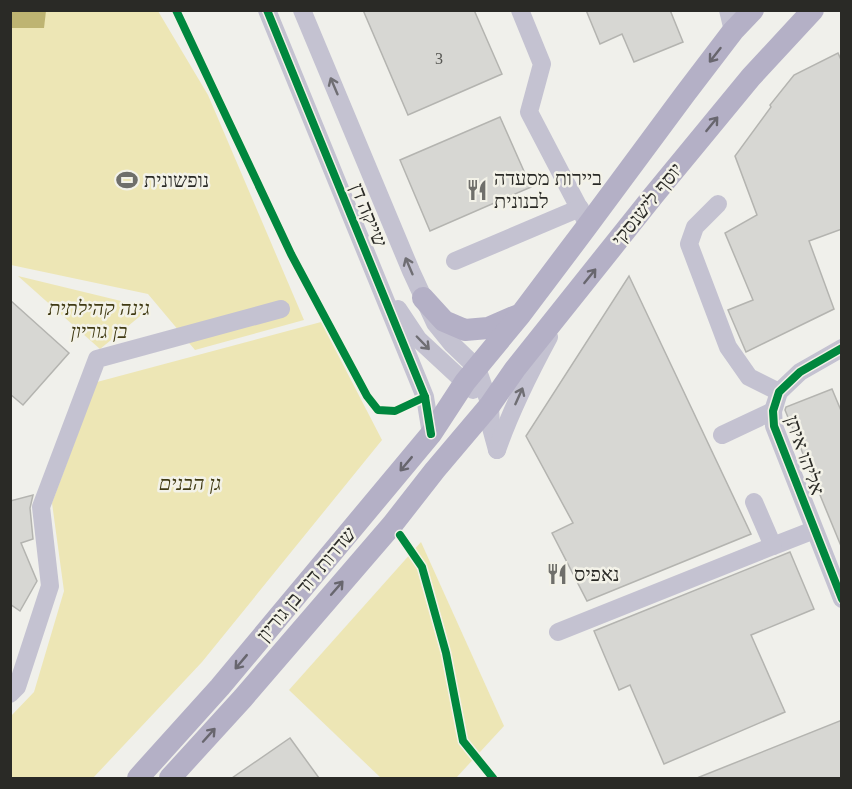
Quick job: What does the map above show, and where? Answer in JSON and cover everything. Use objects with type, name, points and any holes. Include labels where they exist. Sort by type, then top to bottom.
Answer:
[{"type":"main road","name":"יוסף לישנסקי","points":[[471,375],[521,314],[584,217],[685,94],[731,21],[753,10]]},
{"type":"main road","name":"יוסף לישנסקי","points":[[489,405],[653,196],[751,77],[813,10]]},
{"type":"main road","points":[[423,298],[444,321],[465,330],[488,328],[521,314]]},
{"type":"main road","name":"שדרות דוד בן גוריון","points":[[138,778],[220,687],[431,434],[471,375]]},
{"type":"main road","name":"שדרות דוד בן גוריון","points":[[170,778],[243,698],[392,525],[489,405]]},
{"type":"street","name":"שייקה דן","points":[[267,10],[425,397],[431,434]]},
{"type":"street","name":"שייקה דן","points":[[302,10],[423,298],[435,323],[452,344],[471,375]]},
{"type":"street","points":[[456,261],[584,217],[530,112],[542,64],[520,10]]},
{"type":"street","points":[[718,204],[694,227],[689,244],[728,347],[749,377],[779,392]]},
{"type":"street","points":[[377,278],[418,339],[471,375],[489,405],[491,428],[497,450],[523,386],[564,308]]},
{"type":"street","points":[[10,694],[17,687],[50,586],[41,507],[97,359],[280,309]]},
{"type":"street","name":"אליהו איתן","points":[[842,348],[801,372],[779,392],[773,411],[774,426],[842,599]]},
{"type":"street","points":[[722,435],[773,411]]},
{"type":"street","points":[[754,502],[772,546]]},
{"type":"street","points":[[558,632],[814,530]]},
{"type":"green space","name":"נופשונית","points":[[11,11],[158,11],[208,95],[304,320],[195,350],[148,294],[11,265]]},
{"type":"green space","name":"גינה קהילתית בן גוריון","points":[[18,276],[150,308],[100,349]]},
{"type":"green space","name":"גן הבנים","points":[[321,322],[382,440],[202,662],[93,778],[11,778],[11,716],[34,692],[64,591],[52,503],[97,382]]},
{"type":"green space","points":[[421,542],[504,726],[456,778],[381,778],[289,690]]},
{"type":"shaded area","points":[[11,10],[46,11],[44,28],[11,28]]},
{"type":"building","points":[[363,10],[474,10],[502,74],[408,115]]},
{"type":"building","points":[[586,10],[670,10],[683,42],[634,62],[622,34],[600,44]]},
{"type":"building","points":[[838,53],[842,62],[842,229],[809,241],[834,309],[746,352],[728,310],[753,300],[725,233],[757,215],[735,156],[794,75]]},
{"type":"building","points":[[500,117],[531,187],[430,231],[400,160]]},
{"type":"building","points":[[629,276],[751,534],[587,601],[552,533],[573,523],[526,436]]},
{"type":"building","points":[[10,300],[69,353],[23,405],[10,394]]},
{"type":"building","points":[[832,389],[842,413],[841,546],[785,410],[786,407]]},
{"type":"building","points":[[33,495],[30,508],[33,539],[21,543],[37,581],[20,611],[10,604],[10,501]]},
{"type":"building","points":[[790,552],[814,609],[751,635],[785,712],[664,764],[630,685],[619,690],[594,631]]},
{"type":"building","points":[[842,720],[842,778],[697,778]]},
{"type":"building","points":[[290,738],[319,778],[232,778]]},
{"type":"cycle path","points":[[176,10],[291,254],[367,396],[378,410],[395,411],[425,397]]},
{"type":"cycle path","points":[[267,10],[425,397],[431,434]]},
{"type":"cycle path","points":[[842,348],[800,372],[779,392],[773,411],[774,426],[842,599]]},
{"type":"cycle path","points":[[400,535],[422,567],[446,653],[463,741],[493,778]]},
{"type":"place","name":"נופשונית","points":[[127,180]]},
{"type":"place","name":"ביירות מסעדה לבנונית","points":[[477,190]]},
{"type":"place","name":"נאפיס","points":[[557,574]]}]
